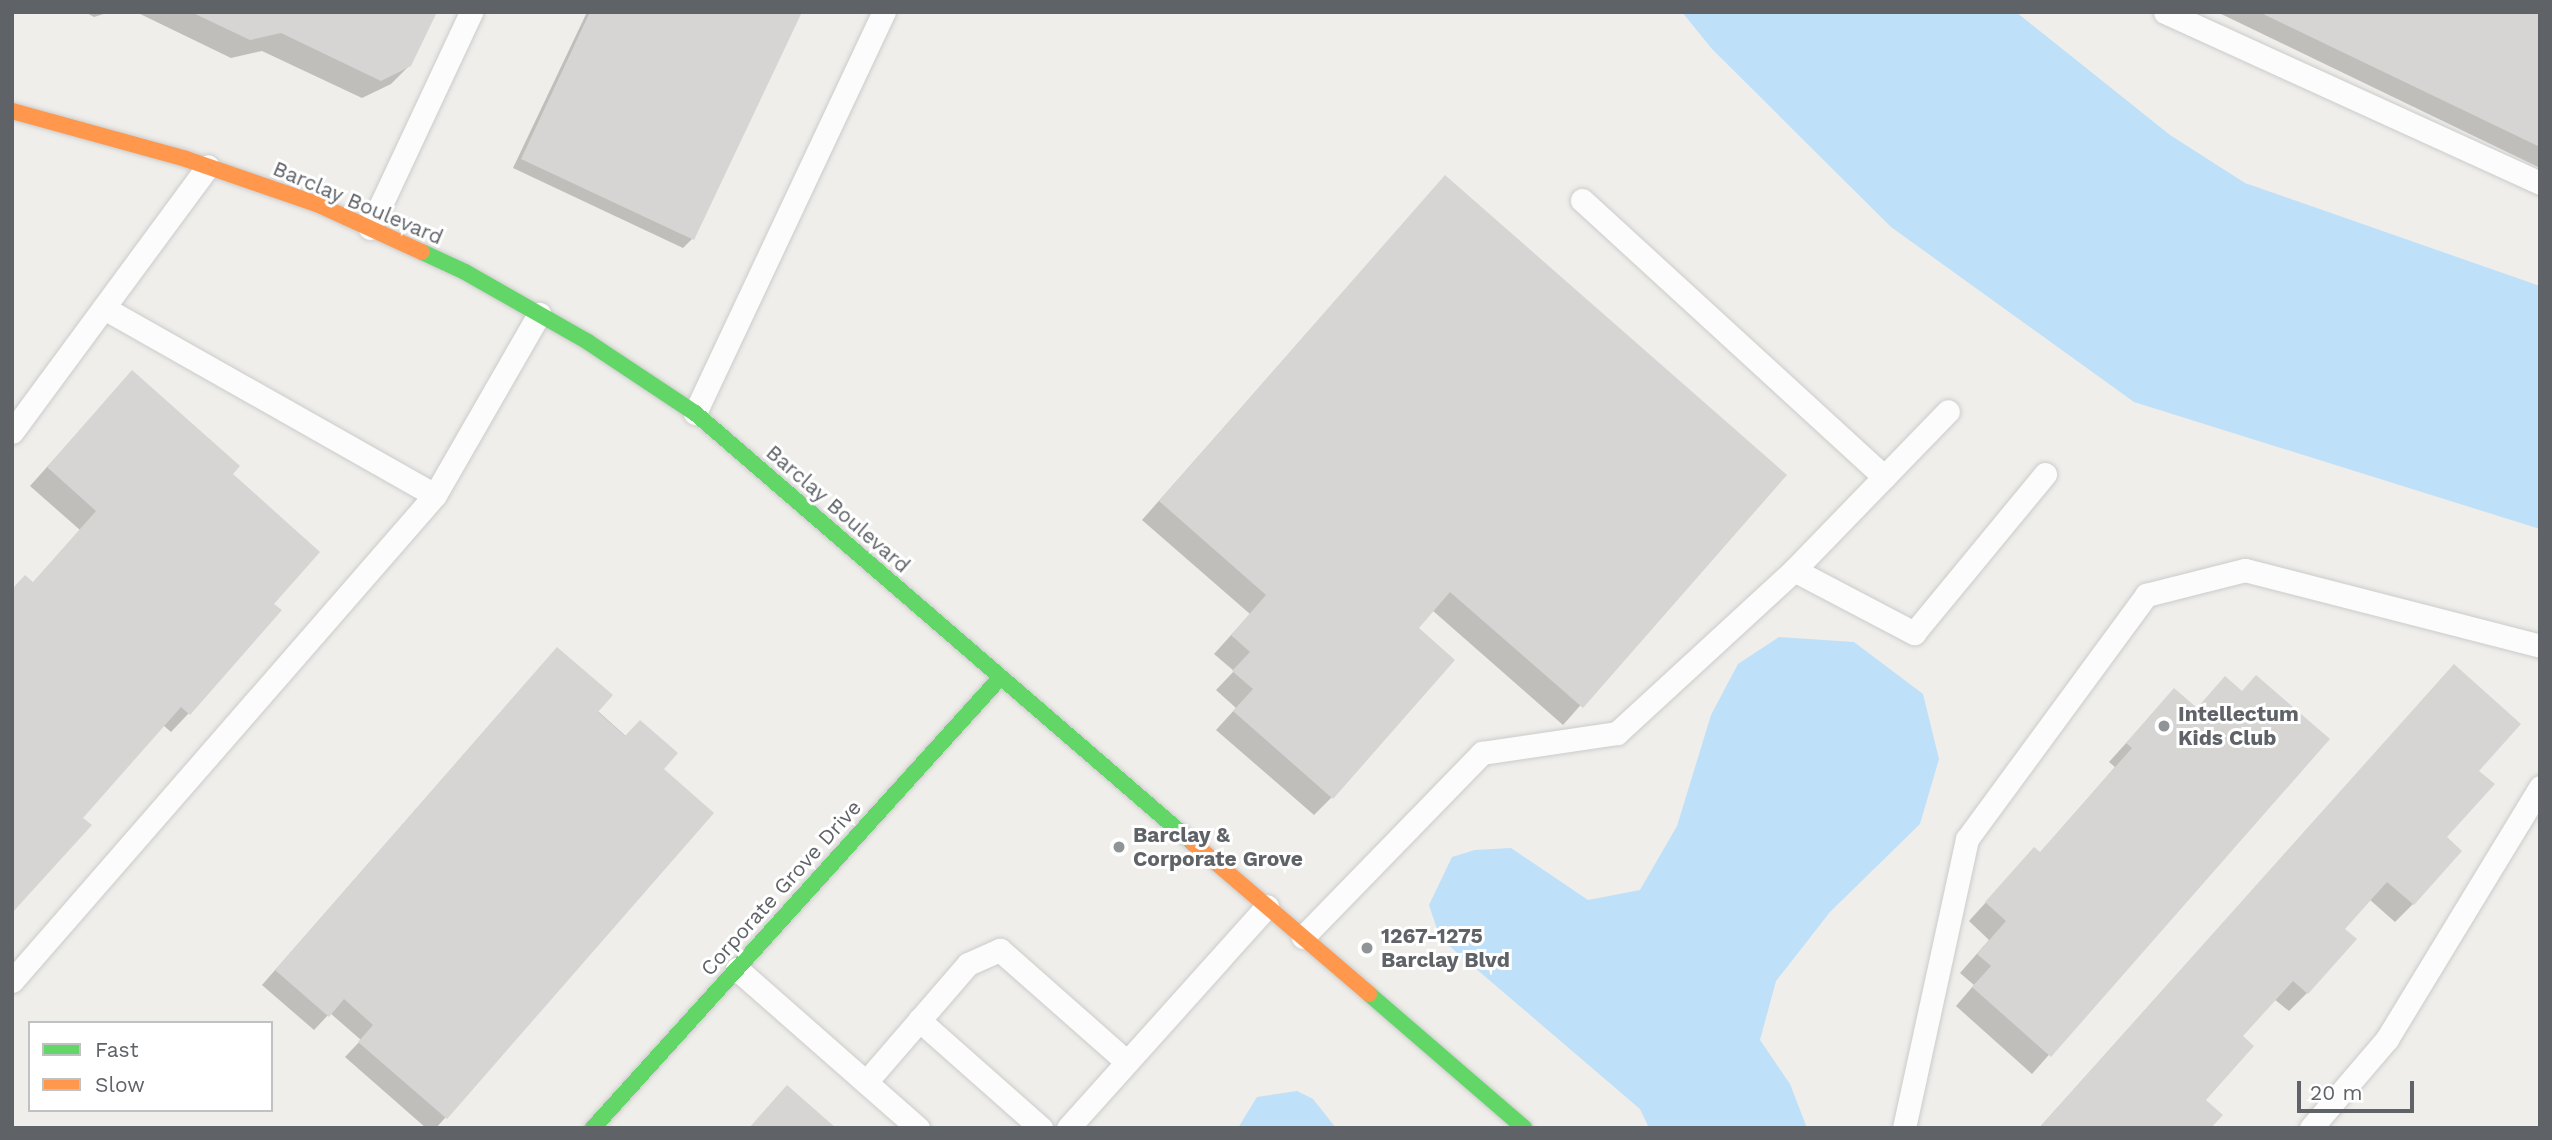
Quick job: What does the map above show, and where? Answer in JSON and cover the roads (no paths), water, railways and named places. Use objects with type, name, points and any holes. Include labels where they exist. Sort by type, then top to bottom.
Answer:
[{"type":"street","name":"Barclay Boulevard","points":[[12,111],[208,166],[317,204],[466,272],[589,342],[695,413],[1524,1128]]},
{"type":"street","name":"Corporate Grove Drive","points":[[593,1128],[1001,677]]},
{"type":"lane","points":[[370,228],[471,12]]},
{"type":"lane","points":[[695,413],[884,12]]},
{"type":"lane","points":[[2165,12],[2540,183]]},
{"type":"lane","points":[[12,432],[208,166]]},
{"type":"lane","points":[[1582,200],[1884,477]]},
{"type":"lane","points":[[104,308],[435,495]]},
{"type":"lane","points":[[12,981],[435,495],[539,314]]},
{"type":"lane","points":[[1303,937],[1482,753],[1617,733],[1794,570],[1948,411]]},
{"type":"lane","points":[[1794,570],[1914,633],[2045,474]]},
{"type":"lane","points":[[1904,1128],[1967,839],[2146,595],[2245,570],[2540,646]]},
{"type":"lane","points":[[2311,1128],[2387,1039],[2540,787]]},
{"type":"lane","points":[[1068,1128],[1267,906]]},
{"type":"lane","points":[[866,1082],[968,964],[1000,950],[1127,1062]]},
{"type":"lane","points":[[737,969],[918,1128]]},
{"type":"lane","points":[[919,1020],[1041,1128]]},
{"type":"water","points":[[1682,12],[2016,12],[2170,135],[2245,183],[2540,286],[2540,529],[2134,402],[1891,227],[1712,49]]},
{"type":"water","points":[[1779,637],[1854,642],[1923,694],[1939,759],[1920,824],[1830,912],[1776,981],[1760,1040],[1790,1084],[1807,1128],[1649,1128],[1640,1109],[1440,938],[1429,905],[1452,857],[1475,850],[1511,848],[1588,900],[1640,890],[1677,826],[1711,715],[1738,664]]},
{"type":"water","points":[[1297,1091],[1313,1099],[1336,1128],[1238,1128],[1257,1097]]},
{"type":"place","name":"Intellectum Kids Club","points":[[2164,726]]},
{"type":"place","name":"Barclay & Corporate Grove","points":[[1119,847]]},
{"type":"place","name":"1267-1275 Barclay Blvd","points":[[1367,948]]}]
